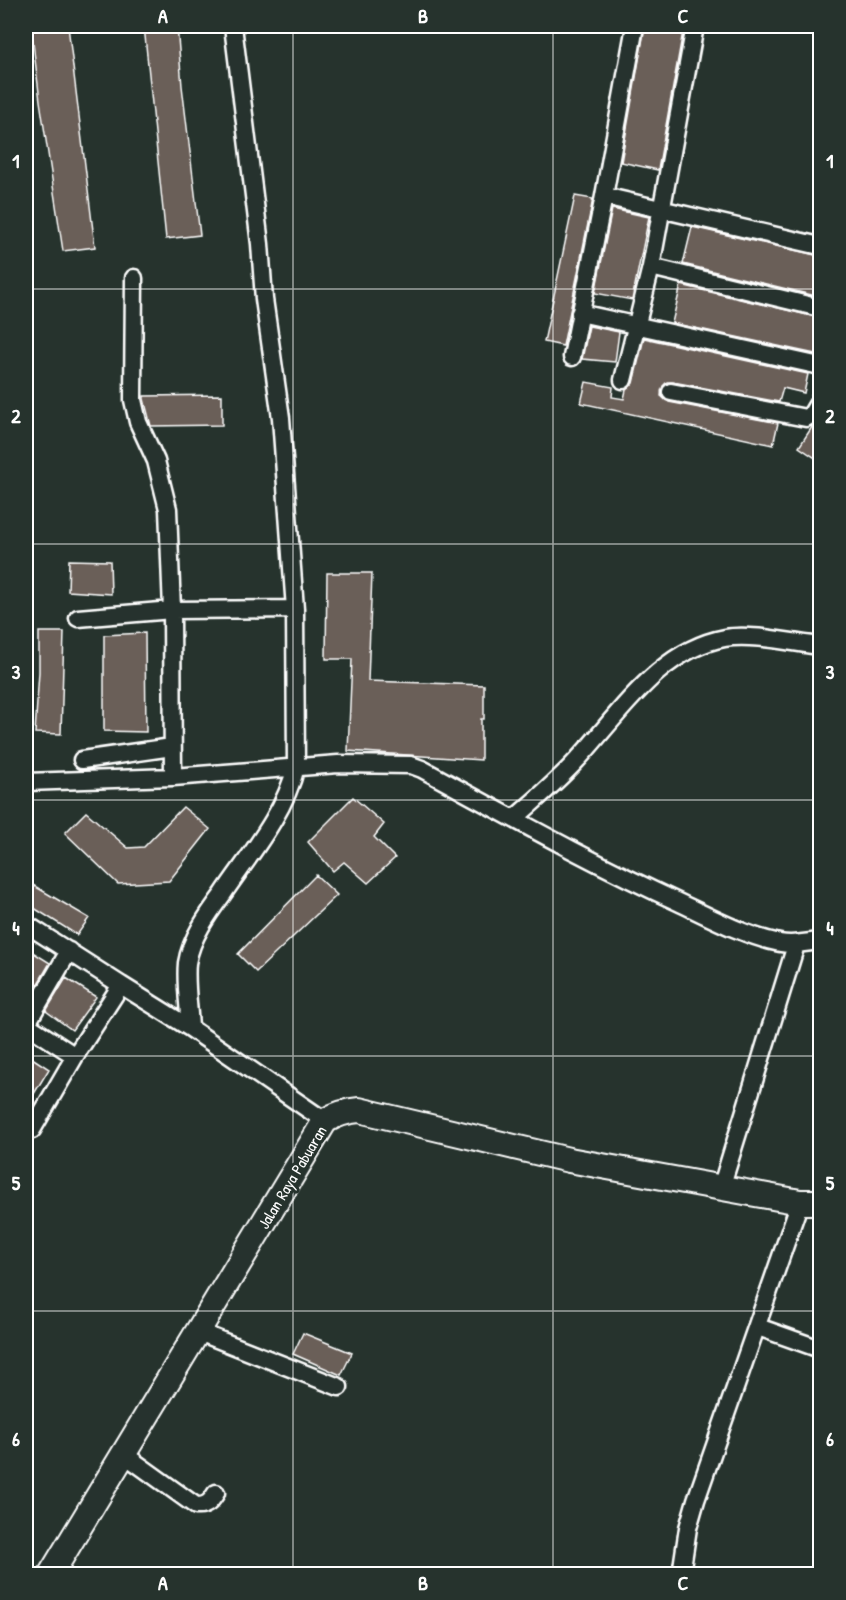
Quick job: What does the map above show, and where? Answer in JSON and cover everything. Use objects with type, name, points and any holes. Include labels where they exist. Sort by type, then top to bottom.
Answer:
[{"type":"street","points":[[190,1028],[188,962],[194,940],[210,912],[281,807],[291,787],[296,767],[295,609],[281,418],[264,299],[260,244],[233,26]]},
{"type":"street","points":[[572,357],[604,196],[634,26]]},
{"type":"street","points":[[623,380],[651,267],[695,26]]},
{"type":"street","points":[[604,196],[820,246]]},
{"type":"street","points":[[651,267],[820,308]]},
{"type":"street","points":[[134,279],[133,400],[138,422],[156,461],[168,509],[172,610],[173,777]]},
{"type":"street","points":[[580,313],[820,366]]},
{"type":"street","points":[[671,392],[806,418],[811,415],[820,400]]},
{"type":"street","points":[[78,618],[172,610],[295,609]]},
{"type":"street","points":[[514,819],[577,761],[643,687],[676,657],[689,650],[728,637],[820,646]]},
{"type":"street","points":[[82,760],[172,747]]},
{"type":"street","points":[[26,782],[173,777],[359,764],[411,765],[615,873],[729,926],[766,940],[796,945],[820,941]]},
{"type":"street","points":[[26,924],[190,1028],[325,1121]]},
{"type":"street","points":[[721,1188],[796,945]]},
{"type":"street","points":[[69,951],[26,1024],[75,1056]]},
{"type":"street","points":[[28,1132],[121,985]]},
{"type":"street","name":"Jalan Raya Pabuaran","points":[[51,1575],[325,1121],[346,1111],[359,1110],[569,1160],[810,1202]]},
{"type":"street","points":[[681,1575],[688,1528],[696,1500],[758,1327],[810,1202]]},
{"type":"street","points":[[758,1327],[820,1349]]},
{"type":"street","points":[[199,1332],[339,1387]]},
{"type":"street","points":[[125,1455],[196,1506],[203,1507],[216,1493]]},
{"type":"building","points":[[31,26],[68,26],[95,247],[63,251]]},
{"type":"building","points":[[144,26],[177,26],[200,235],[166,239]]},
{"type":"building","points":[[645,26],[684,26],[658,170],[621,162]]},
{"type":"building","points":[[575,196],[593,199],[563,346],[544,342]]},
{"type":"building","points":[[612,209],[649,217],[632,300],[595,293]]},
{"type":"building","points":[[692,227],[820,256],[820,297],[683,264]]},
{"type":"building","points":[[681,285],[820,318],[820,355],[672,323]]},
{"type":"building","points":[[589,326],[619,332],[615,362],[582,359]]},
{"type":"building","points":[[644,338],[808,374],[804,393],[783,388],[779,402],[673,382],[667,382],[663,386],[661,396],[669,402],[778,423],[773,445],[581,403],[586,382],[613,387],[612,397],[624,399],[626,390],[633,383]]},
{"type":"building","points":[[222,395],[222,425],[151,426],[144,399],[144,396]]},
{"type":"building","points":[[820,420],[820,461],[799,447],[812,427]]},
{"type":"building","points":[[69,560],[110,561],[111,594],[68,591]]},
{"type":"building","points":[[327,573],[372,573],[368,681],[484,685],[481,760],[348,751],[352,659],[326,659]]},
{"type":"building","points":[[39,632],[64,632],[61,734],[35,733]]},
{"type":"building","points":[[145,633],[146,732],[104,731],[104,635]]},
{"type":"building","points":[[353,797],[384,824],[374,837],[395,858],[368,883],[344,862],[333,871],[308,842]]},
{"type":"building","points":[[183,807],[210,829],[169,881],[118,884],[65,833],[86,812],[128,848],[144,847]]},
{"type":"building","points":[[316,875],[337,895],[256,972],[238,954]]},
{"type":"building","points":[[31,884],[89,918],[77,935],[26,903],[26,893]]},
{"type":"building","points":[[26,948],[50,963],[29,999],[26,996]]},
{"type":"building","points":[[66,978],[96,997],[72,1030],[46,1011]]},
{"type":"building","points":[[26,1054],[49,1069],[26,1107]]},
{"type":"building","points":[[303,1333],[352,1353],[341,1375],[293,1354]]}]
